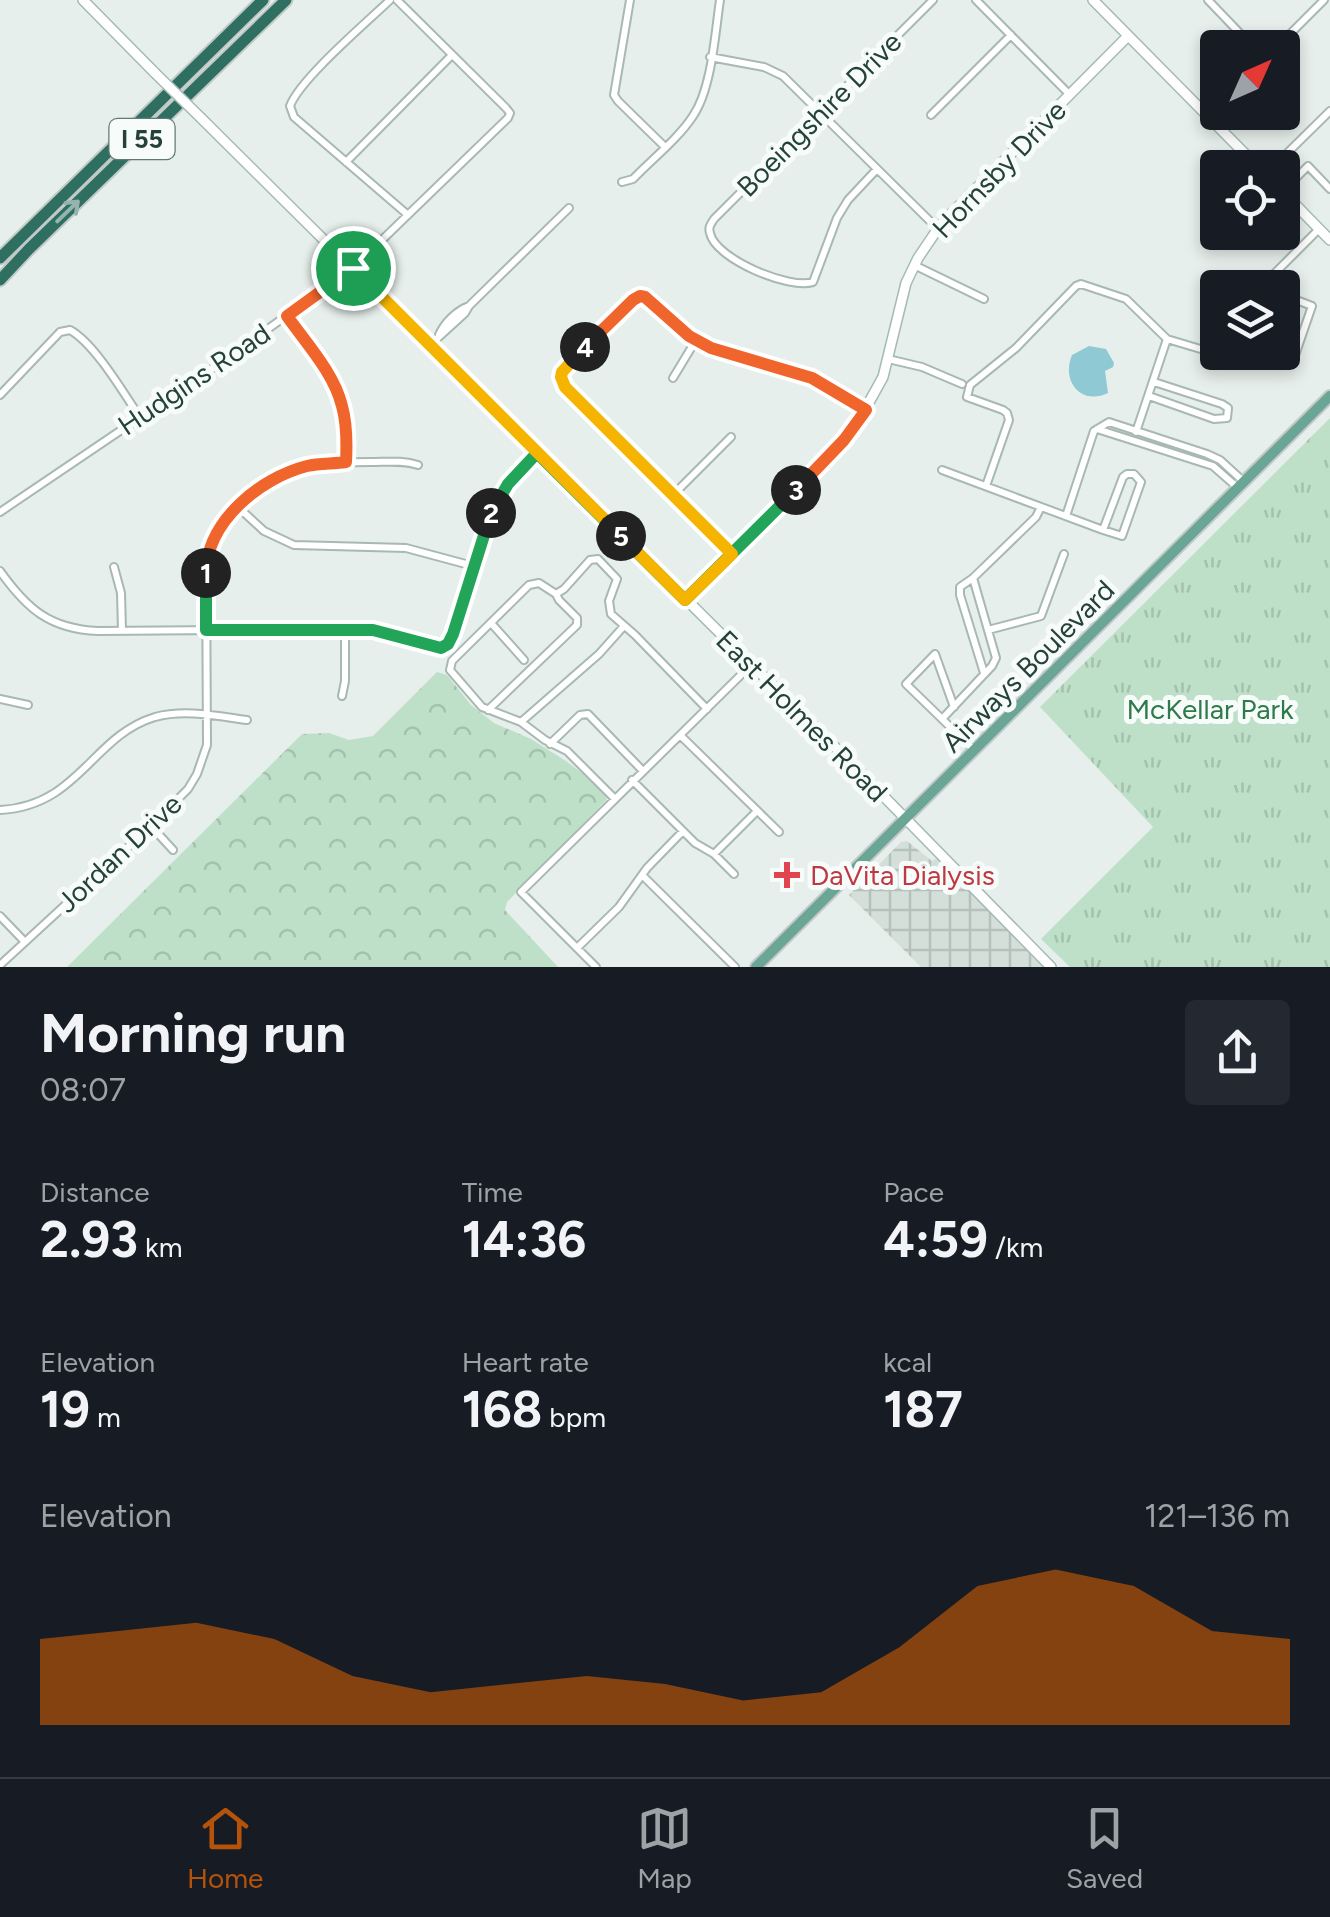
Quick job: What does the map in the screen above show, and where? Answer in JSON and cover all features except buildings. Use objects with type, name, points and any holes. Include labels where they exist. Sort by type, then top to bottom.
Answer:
[{"type":"highway","name":"I 55","points":[[0,258],[262,0]]},
{"type":"highway","name":"I 55","points":[[0,280],[286,0]]},
{"type":"main road","name":"East Holmes Road","points":[[83,0],[1052,967]]},
{"type":"main road","points":[[1092,0],[1200,109]]},
{"type":"main road","name":"Hornsby Drive","points":[[685,600],[839,446],[866,410],[888,359],[903,292],[914,265],[938,229],[1128,36]]},
{"type":"main road","points":[[1221,130],[1241,150]]},
{"type":"main road","points":[[1300,208],[1326,234]]},
{"type":"main road","name":"Airways Boulevard","points":[[756,967],[1330,396]]},
{"type":"street","points":[[346,162],[452,55],[393,0],[312,76],[290,106],[294,117],[408,216]]},
{"type":"street","points":[[630,0],[614,94],[664,146]]},
{"type":"street","points":[[622,182],[632,179],[690,121],[699,106],[720,0]]},
{"type":"street","name":"Boeingshire Drive","points":[[877,170],[844,205],[817,276],[808,284],[784,281],[743,265],[709,231],[714,218],[933,0]]},
{"type":"street","points":[[976,0],[1070,94]]},
{"type":"street","points":[[1208,0],[1237,30]]},
{"type":"street","points":[[1294,30],[1322,1]]},
{"type":"street","points":[[932,114],[1011,35]]},
{"type":"street","name":"Hudgins Road","points":[[0,512],[353,268],[503,124],[510,113],[452,55]]},
{"type":"street","points":[[710,57],[771,69],[788,80],[938,229]]},
{"type":"street","points":[[1290,150],[1330,111]]},
{"type":"street","points":[[1300,174],[1308,166],[1330,188]]},
{"type":"street","points":[[430,344],[466,314],[469,306],[569,208]]},
{"type":"street","points":[[1282,270],[1326,234]]},
{"type":"street","points":[[914,265],[984,299]]},
{"type":"street","points":[[986,486],[1008,413],[967,397],[970,384],[1016,348],[1076,286],[1082,284],[1126,299],[1167,338],[1200,348]]},
{"type":"street","points":[[732,554],[565,387],[561,377],[565,367],[640,296],[652,300],[696,340],[721,353],[812,378],[866,410]]},
{"type":"street","points":[[1300,302],[1312,306],[1300,341]]},
{"type":"street","points":[[287,316],[342,402],[346,462]]},
{"type":"street","points":[[0,395],[60,332],[70,330],[80,336],[139,416]]},
{"type":"street","points":[[1136,434],[1167,338]]},
{"type":"street","points":[[673,378],[696,340]]},
{"type":"street","points":[[888,359],[922,367],[962,384]]},
{"type":"street","points":[[1149,396],[1214,419],[1227,418],[1228,408],[1222,404],[1154,382]]},
{"type":"street","points":[[1066,516],[1096,428],[1109,422],[1214,466],[1241,485]]},
{"type":"street","points":[[1136,434],[1220,460],[1241,485]]},
{"type":"street","points":[[673,495],[731,437]]},
{"type":"street","points":[[0,571],[20,598],[52,621],[87,630],[373,630],[438,648],[445,646],[453,634],[497,500],[537,453]]},
{"type":"street","name":"Jordan Drive","points":[[0,965],[151,826],[188,789],[197,774],[207,745],[206,569],[208,552],[220,528],[256,491],[307,466],[346,462],[418,465]]},
{"type":"street","points":[[942,470],[1104,530],[1122,536],[1141,482],[1134,474],[1124,477],[1104,530]]},
{"type":"street","points":[[984,674],[960,587],[1036,516],[1041,506]]},
{"type":"street","points":[[238,508],[268,534],[294,545],[406,548],[473,566]]},
{"type":"street","points":[[988,630],[1041,616],[1064,554]]},
{"type":"street","points":[[556,594],[590,560],[598,560],[616,575],[608,606],[611,614],[707,709]]},
{"type":"street","points":[[114,567],[121,593],[122,631]]},
{"type":"street","points":[[942,719],[996,658],[974,578]]},
{"type":"street","points":[[488,710],[576,625],[577,618],[556,594],[538,583],[532,583],[452,661],[450,670],[488,710],[521,722],[550,744],[572,754],[614,798]]},
{"type":"street","points":[[491,624],[524,660]]},
{"type":"street","points":[[521,722],[599,654],[624,626]]},
{"type":"street","points":[[342,696],[345,629]]},
{"type":"street","points":[[954,707],[935,654],[906,684],[975,751]]},
{"type":"street","points":[[596,967],[521,892],[751,665]]},
{"type":"street","points":[[0,699],[28,706]]},
{"type":"street","points":[[0,810],[32,805],[58,792],[140,723],[170,714],[247,720]]},
{"type":"street","points":[[550,744],[580,716],[588,714],[642,770]]},
{"type":"street","points":[[680,735],[778,832]]},
{"type":"street","points":[[632,780],[700,847],[714,854],[734,874]]},
{"type":"street","points":[[714,854],[757,812]]},
{"type":"street","points":[[151,826],[173,850]]},
{"type":"street","points":[[577,948],[619,907],[642,875],[683,831]]},
{"type":"street","points":[[642,875],[734,967]]},
{"type":"street","points":[[0,916],[25,942]]},
{"type":"shaded area","points":[[907,841],[932,861],[938,857],[1046,967],[921,967],[849,895],[901,842]]},
{"type":"green space","name":"McKellar Park","points":[[1330,418],[1330,967],[1070,967],[1041,939],[1153,827],[1040,707]]},
{"type":"green space","points":[[437,672],[447,675],[471,705],[494,723],[531,739],[566,761],[598,785],[607,799],[507,902],[505,910],[558,967],[67,967],[302,734],[329,733],[349,740],[373,736]]},
{"type":"water","points":[[1089,346],[1106,349],[1114,363],[1105,371],[1108,393],[1098,396],[1082,394],[1069,374],[1072,355]]},
{"type":"place","name":"DaVita Dialysis","points":[[787,875]]},
{"type":"route","points":[[353,268],[287,316],[342,402],[346,462],[307,466],[273,480],[226,520],[212,540],[206,560],[206,630],[373,630],[438,648],[445,646],[453,634],[497,500],[537,453],[685,600],[703,582],[732,554],[848,437],[866,410],[812,378],[711,348],[689,336],[652,300],[640,296],[568,364],[561,377],[565,387],[732,554],[685,600],[353,268]]}]
